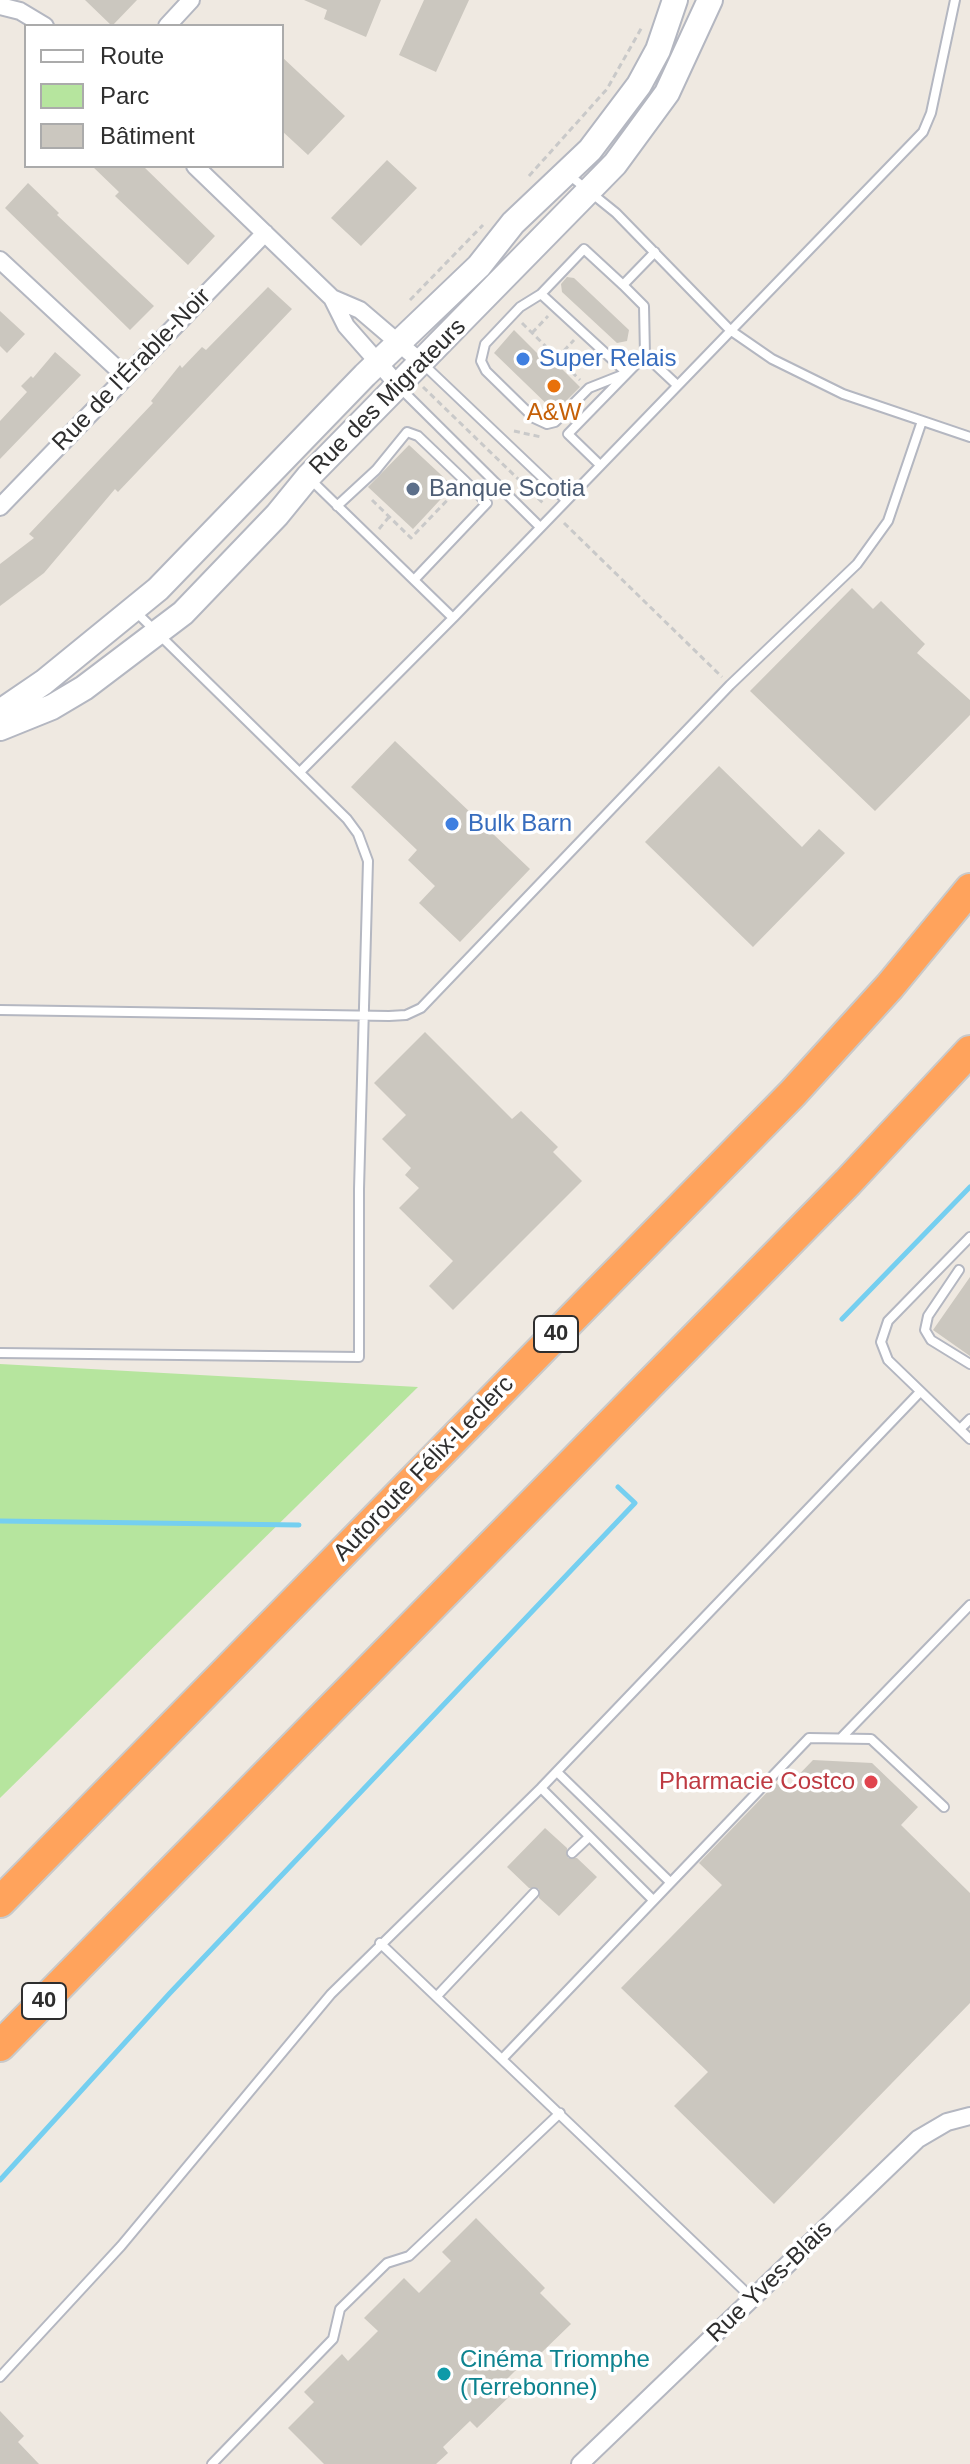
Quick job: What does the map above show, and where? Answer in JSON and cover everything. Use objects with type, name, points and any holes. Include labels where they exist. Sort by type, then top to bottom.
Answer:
[{"type":"highway","name":"Autoroute Félix-Leclerc","points":[[0,1902],[793,1093],[890,986],[970,889]]},
{"type":"highway","name":"40","points":[[0,2046],[848,1182],[970,1051]]},
{"type":"street","points":[[169,24],[191,0]]},
{"type":"street","name":"Rue des Migrateurs","points":[[0,712],[36,688],[134,610],[604,134],[639,85],[658,50],[675,0]]},
{"type":"street","name":"Rue des Migrateurs","points":[[0,728],[67,698],[158,635],[277,515],[308,477],[414,378],[590,191],[656,111],[685,62],[710,0]]},
{"type":"street","points":[[0,6],[20,11],[42,24]]},
{"type":"street","points":[[197,168],[332,298],[346,326],[380,364],[414,378]]},
{"type":"street","name":"Rue de l'Érable-Noir","points":[[0,507],[265,233]]},
{"type":"street","points":[[0,260],[126,377]]},
{"type":"street","points":[[332,298],[360,310],[400,344],[414,378]]},
{"type":"street","name":"Rue Yves-Blais","points":[[580,2464],[918,2139],[947,2122],[970,2116]]},
{"type":"lane","points":[[300,772],[923,132],[931,113],[955,0]]},
{"type":"lane","points":[[566,172],[655,252],[730,330],[807,378],[970,437]]},
{"type":"lane","points":[[627,373],[589,388],[555,422],[538,421],[486,371],[481,354],[485,344],[520,307],[541,294],[584,249],[644,306],[645,355],[677,385]]},
{"type":"lane","points":[[623,285],[655,252]]},
{"type":"lane","points":[[541,294],[627,373]]},
{"type":"lane","points":[[600,465],[568,434],[645,355]]},
{"type":"lane","points":[[414,378],[566,500]]},
{"type":"lane","points":[[414,378],[540,527]]},
{"type":"lane","points":[[0,1010],[364,1016],[406,1015],[421,1008],[730,685],[857,564],[888,521],[922,421]]},
{"type":"lane","points":[[337,506],[376,470],[407,432],[418,436],[487,503],[414,580]]},
{"type":"lane","points":[[308,477],[453,618]]},
{"type":"lane","points":[[0,1353],[359,1357],[368,861],[358,834],[300,772],[134,610]]},
{"type":"lane","points":[[970,1237],[888,1321],[881,1342],[888,1360],[970,1439]]},
{"type":"lane","points":[[959,1270],[928,1316],[925,1330],[931,1340],[970,1364]]},
{"type":"lane","points":[[0,2377],[121,2246],[331,1994],[557,1772],[920,1392]]},
{"type":"lane","points":[[960,1429],[970,1419]]},
{"type":"lane","points":[[841,1738],[970,1605]]},
{"type":"lane","points":[[503,2058],[809,1738],[871,1739],[944,1807]]},
{"type":"lane","points":[[557,1772],[670,1882]]},
{"type":"lane","points":[[541,1788],[652,1899]]},
{"type":"lane","points":[[572,1853],[589,1837]]},
{"type":"lane","points":[[437,1996],[534,1893]]},
{"type":"lane","points":[[380,1943],[752,2298]]},
{"type":"lane","points":[[212,2464],[333,2339],[340,2309],[387,2263],[409,2256],[560,2113]]},
{"type":"path","points":[[521,185],[607,89],[647,14]]},
{"type":"path","points":[[409,302],[491,217]]},
{"type":"path","points":[[518,319],[582,382]]},
{"type":"path","points":[[532,333],[538,327]]},
{"type":"path","points":[[557,358],[566,349]]},
{"type":"path","points":[[414,378],[544,504]]},
{"type":"path","points":[[485,461],[500,446]]},
{"type":"path","points":[[372,500],[411,538],[461,485]]},
{"type":"path","points":[[563,522],[722,677]]},
{"type":"green space","points":[[0,1364],[418,1387],[0,1798]]},
{"type":"building","points":[[85,0],[137,0],[114,24],[110,24]]},
{"type":"building","points":[[304,0],[381,0],[366,37],[324,19],[327,10]]},
{"type":"building","points":[[424,0],[469,0],[436,72],[399,55]]},
{"type":"building","points":[[284,59],[345,116],[308,155],[284,133]]},
{"type":"building","points":[[387,160],[417,188],[361,246],[331,218]]},
{"type":"building","points":[[94,168],[145,168],[215,236],[188,265],[115,196],[119,192]]},
{"type":"building","points":[[28,183],[59,213],[57,215],[154,306],[130,330],[5,208]]},
{"type":"building","points":[[567,277],[574,278],[629,330],[627,341],[617,343],[562,292],[561,284]]},
{"type":"building","points":[[268,287],[292,309],[118,492],[115,489],[44,573],[0,606],[0,564],[34,538],[29,534],[153,403],[151,401],[180,365],[182,368],[202,347],[206,350]]},
{"type":"building","points":[[0,311],[25,334],[7,353],[0,346]]},
{"type":"building","points":[[514,330],[549,365],[553,360],[580,387],[555,412],[494,353]]},
{"type":"building","points":[[55,352],[81,375],[0,459],[0,421],[27,392],[21,386],[31,376],[33,378]]},
{"type":"building","points":[[409,445],[453,486],[413,529],[368,487]]},
{"type":"building","points":[[852,588],[873,609],[881,601],[925,644],[917,653],[970,700],[970,715],[875,811],[750,691]]},
{"type":"building","points":[[395,741],[530,869],[460,942],[419,903],[435,886],[408,860],[417,850],[351,787]]},
{"type":"building","points":[[719,766],[802,847],[819,829],[845,853],[753,947],[645,842]]},
{"type":"building","points":[[425,1032],[512,1119],[521,1111],[558,1147],[553,1152],[582,1181],[453,1310],[429,1286],[453,1261],[399,1208],[419,1188],[405,1175],[411,1168],[382,1139],[406,1115],[374,1083]]},
{"type":"building","points":[[970,1277],[970,1356],[933,1330]]},
{"type":"building","points":[[813,1760],[872,1763],[918,1807],[901,1825],[970,1893],[970,2003],[774,2204],[674,2106],[708,2072],[621,1988],[722,1885],[699,1863],[776,1783],[784,1790]]},
{"type":"building","points":[[545,1828],[567,1848],[568,1858],[577,1858],[597,1877],[559,1916],[539,1898],[539,1889],[529,1888],[507,1867]]},
{"type":"building","points":[[476,2218],[545,2288],[540,2293],[571,2324],[540,2354],[536,2350],[504,2382],[514,2392],[477,2428],[470,2421],[443,2447],[448,2453],[436,2464],[324,2464],[288,2428],[314,2402],[304,2392],[342,2354],[348,2361],[378,2331],[364,2318],[404,2278],[419,2293],[451,2261],[442,2252]]},
{"type":"building","points":[[0,2411],[24,2436],[18,2442],[39,2464],[0,2464]]},
{"type":"waterway","points":[[842,1319],[970,1187]]},
{"type":"waterway","points":[[0,2180],[170,1993],[635,1503],[618,1487]]},
{"type":"waterway","points":[[0,1521],[299,1525]]},
{"type":"place","name":"Super Relais","points":[[523,359]]},
{"type":"place","name":"A&W","points":[[554,386]]},
{"type":"place","name":"Banque Scotia","points":[[413,489]]},
{"type":"place","name":"Bulk Barn","points":[[452,824]]},
{"type":"place","name":"Pharmacie Costco","points":[[871,1782]]},
{"type":"place","name":"Cinéma Triomphe (Terrebonne)","points":[[444,2374]]}]
